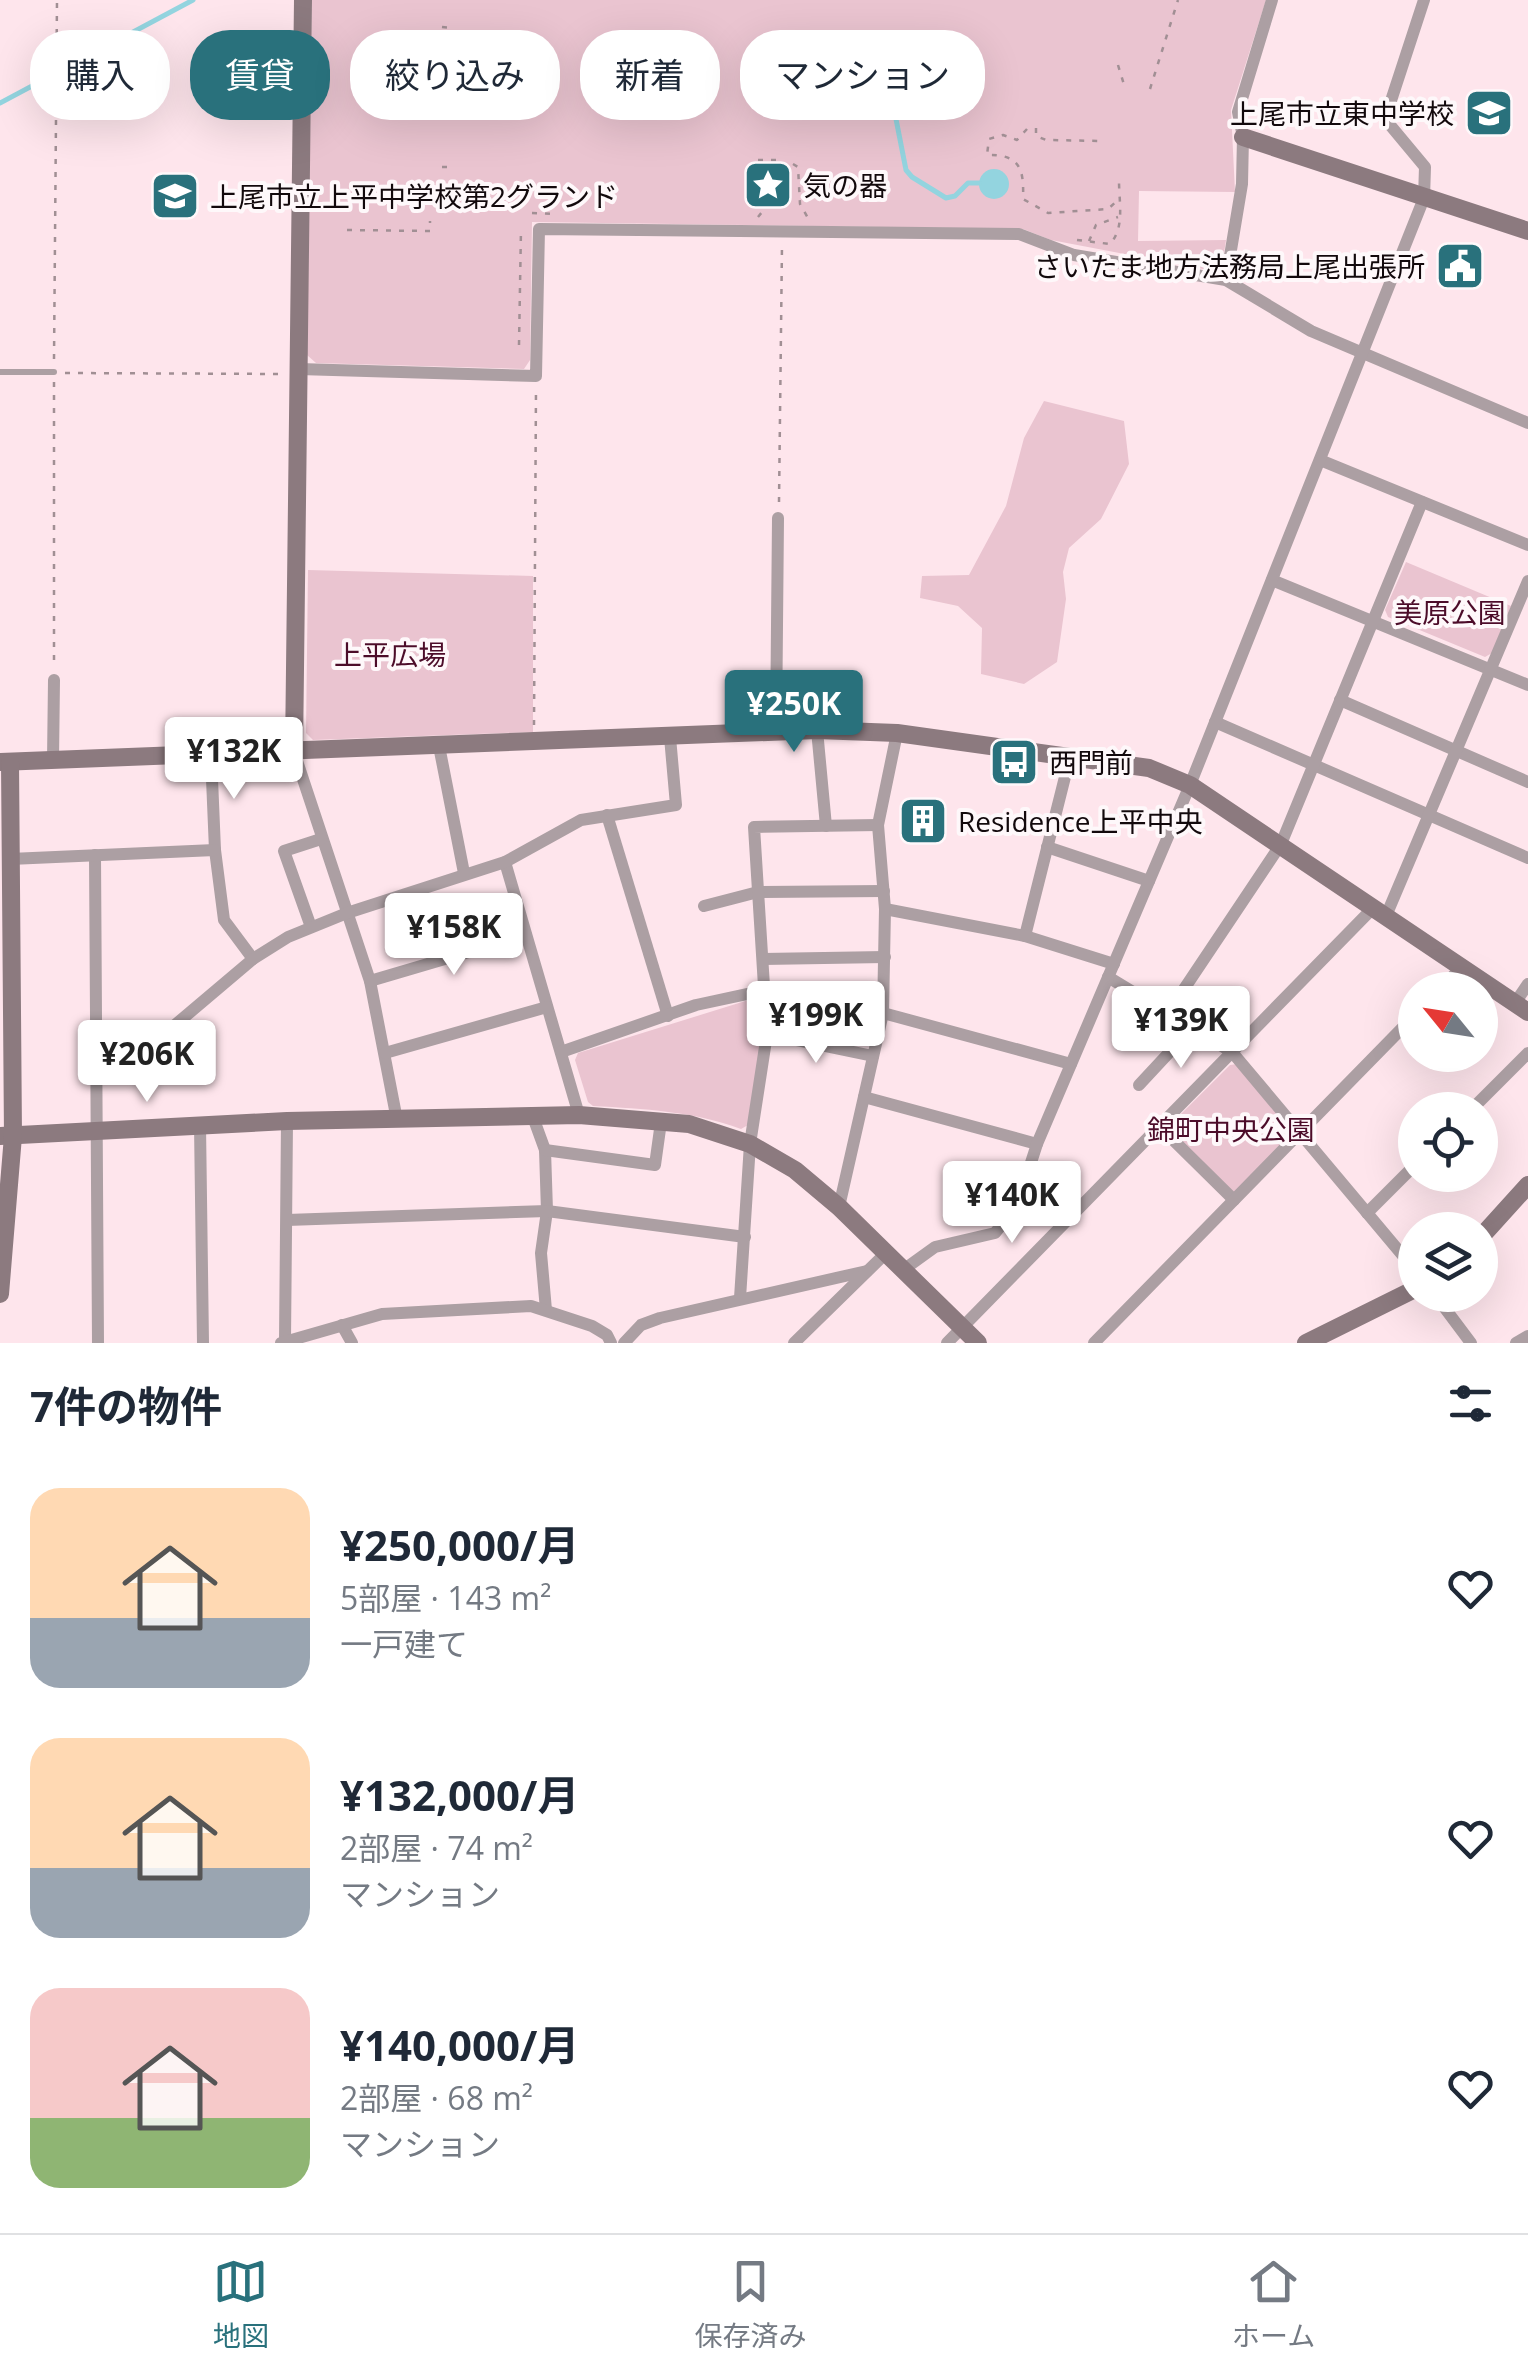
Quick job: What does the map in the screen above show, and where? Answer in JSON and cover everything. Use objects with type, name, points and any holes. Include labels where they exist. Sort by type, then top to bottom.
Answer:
[{"type":"street","points":[[303,0],[294,752],[370,981],[397,1120]]},
{"type":"street","points":[[1226,280],[1242,184],[1243,137],[1238,112],[1272,0]]},
{"type":"street","points":[[903,1270],[936,1248],[994,1233],[1017,1206],[1037,1144],[1190,785],[1424,198],[1424,167],[1385,119],[1424,0]]},
{"type":"street","points":[[1243,137],[1528,231]]},
{"type":"street","points":[[299,372],[536,376],[539,230],[1019,234],[1074,254],[1226,280],[1311,331],[1528,422]]},
{"type":"street","points":[[1320,460],[1528,545]]},
{"type":"street","points":[[1168,1013],[1281,844],[1422,502]]},
{"type":"street","points":[[776,732],[778,518]]},
{"type":"street","points":[[1272,580],[1528,684]]},
{"type":"street","points":[[947,1343],[1232,1052],[1380,912],[1429,815],[1528,581]]},
{"type":"street","points":[[53,760],[54,680]]},
{"type":"street","points":[[1340,700],[1528,782]]},
{"type":"street","points":[[1215,722],[1528,858]]},
{"type":"street","points":[[817,730],[826,826]]},
{"type":"street","points":[[0,1294],[6,1136],[5,932],[10,859],[5,762],[817,730],[897,733],[1148,768],[1190,785],[1521,1008],[1528,984]]},
{"type":"street","points":[[838,1207],[883,1013],[886,908],[878,826],[897,733]]},
{"type":"street","points":[[98,1057],[136,1058],[253,959],[288,936],[505,862],[581,820],[676,805],[670,737]]},
{"type":"street","points":[[439,746],[464,874]]},
{"type":"street","points":[[211,755],[215,850],[224,920],[253,959]]},
{"type":"street","points":[[1024,936],[1070,757]]},
{"type":"street","points":[[607,816],[668,1016]]},
{"type":"street","points":[[740,1298],[750,1144],[767,1034],[754,827],[878,826]]},
{"type":"street","points":[[311,928],[284,851],[320,839]]},
{"type":"street","points":[[1047,847],[1149,881]]},
{"type":"street","points":[[10,859],[215,850]]},
{"type":"street","points":[[95,854],[98,1343]]},
{"type":"street","points":[[505,862],[579,1116]]},
{"type":"street","points":[[704,906],[758,892],[884,891]]},
{"type":"street","points":[[886,908],[1024,936],[1111,970],[1168,1013],[1232,1052],[1398,1250]]},
{"type":"street","points":[[370,981],[526,935]]},
{"type":"street","points":[[763,959],[885,957]]},
{"type":"street","points":[[1457,972],[1462,967]]},
{"type":"street","points":[[560,1052],[696,1005],[766,990]]},
{"type":"street","points":[[385,1053],[548,1007]]},
{"type":"street","points":[[883,1013],[1071,1064]]},
{"type":"street","points":[[1139,1085],[1192,1028]]},
{"type":"street","points":[[1094,1343],[1398,1032]]},
{"type":"street","points":[[767,1034],[873,1056]]},
{"type":"street","points":[[1489,1092],[1528,1054]]},
{"type":"street","points":[[864,1097],[1037,1144]]},
{"type":"street","points":[[6,1136],[287,1121],[532,1116],[689,1124],[750,1144],[795,1170],[978,1343]]},
{"type":"street","points":[[532,1116],[545,1150],[548,1211],[541,1253],[546,1310]]},
{"type":"street","points":[[287,1121],[283,1342],[382,1314],[531,1306],[592,1326],[612,1343]]},
{"type":"street","points":[[545,1150],[655,1164],[661,1122]]},
{"type":"street","points":[[200,1125],[203,1343]]},
{"type":"street","points":[[1159,1126],[1234,1200]]},
{"type":"street","points":[[1367,1213],[1398,1182]]},
{"type":"street","points":[[1498,1218],[1528,1185]]},
{"type":"street","points":[[287,1220],[548,1211],[744,1237]]},
{"type":"street","points":[[794,1343],[886,1253]]},
{"type":"street","points":[[624,1343],[640,1325],[740,1298],[867,1272]]},
{"type":"street","points":[[1306,1343],[1398,1297]]},
{"type":"street","points":[[1448,1312],[1471,1343]]},
{"type":"street","points":[[342,1325],[352,1343]]},
{"type":"street","points":[[1516,1343],[1528,1336]]},
{"type":"lane","points":[[0,372],[54,372]]},
{"type":"path","points":[[54,680],[57,0]]},
{"type":"path","points":[[1150,89],[1178,0]]},
{"type":"path","points":[[442,27],[454,28]]},
{"type":"path","points":[[1118,65],[1125,88]]},
{"type":"path","points":[[1027,128],[1017,140],[999,135],[989,138],[986,146],[987,155],[1004,156],[1019,166],[1024,174],[1023,200],[1048,213],[1108,208],[1119,200]]},
{"type":"path","points":[[1036,128],[1036,136],[1046,140],[1104,142]]},
{"type":"path","points":[[748,218],[762,214],[770,201],[779,160],[758,160]]},
{"type":"path","points":[[442,167],[453,167]]},
{"type":"path","points":[[532,213],[571,214]]},
{"type":"path","points":[[1089,241],[1091,231],[1100,222],[1119,217]]},
{"type":"path","points":[[347,230],[430,231],[430,221]]},
{"type":"path","points":[[519,345],[521,229]]},
{"type":"path","points":[[778,518],[782,232]]},
{"type":"path","points":[[54,372],[299,372]]},
{"type":"path","points":[[534,742],[536,376]]},
{"type":"green space","points":[[312,0],[1266,0],[1231,110],[1235,192],[1139,191],[1138,241],[1226,240],[1222,266],[1214,271],[1051,240],[1023,229],[532,222],[530,360],[524,369],[316,363],[307,355],[310,120],[330,120],[330,30],[312,30]]},
{"type":"green space","points":[[1044,401],[1124,421],[1129,464],[1101,519],[1069,548],[1063,572],[1066,599],[1057,662],[1024,684],[981,674],[982,628],[958,606],[920,598],[922,576],[969,575],[1006,506],[1024,438]]},
{"type":"green space","name":"美原公園","points":[[1406,562],[1511,606],[1492,653],[1485,657],[1388,617],[1385,610]]},
{"type":"green space","name":"上平広場","points":[[308,570],[533,576],[533,732],[313,740],[306,733]]},
{"type":"green space","points":[[755,998],[762,1002],[763,1036],[748,1125],[741,1129],[687,1115],[593,1106],[588,1102],[575,1060],[578,1053]]},
{"type":"green space","name":"錦町中央公園","points":[[1237,1064],[1291,1129],[1289,1136],[1234,1194],[1171,1132],[1170,1125],[1230,1065]]},
{"type":"water","points":[[994,169],[1005,173],[1009,184],[1005,195],[994,199],[983,195],[979,184],[983,173]]},
{"type":"waterway","points":[[0,103],[193,0]]},
{"type":"waterway","points":[[896,120],[906,170],[912,177],[946,198],[955,196],[968,183],[979,183]]},
{"type":"place","name":"上尾市立東中学校","points":[[1489,113]]},
{"type":"place","name":"気の器","points":[[768,185]]},
{"type":"place","name":"上尾市立上平中学校第2グランド","points":[[175,196]]},
{"type":"place","name":"さいたま地方法務局上尾出張所","points":[[1460,266]]},
{"type":"place","name":"西門前","points":[[1014,762]]},
{"type":"place","name":"Residence上平中央","points":[[923,821]]}]
